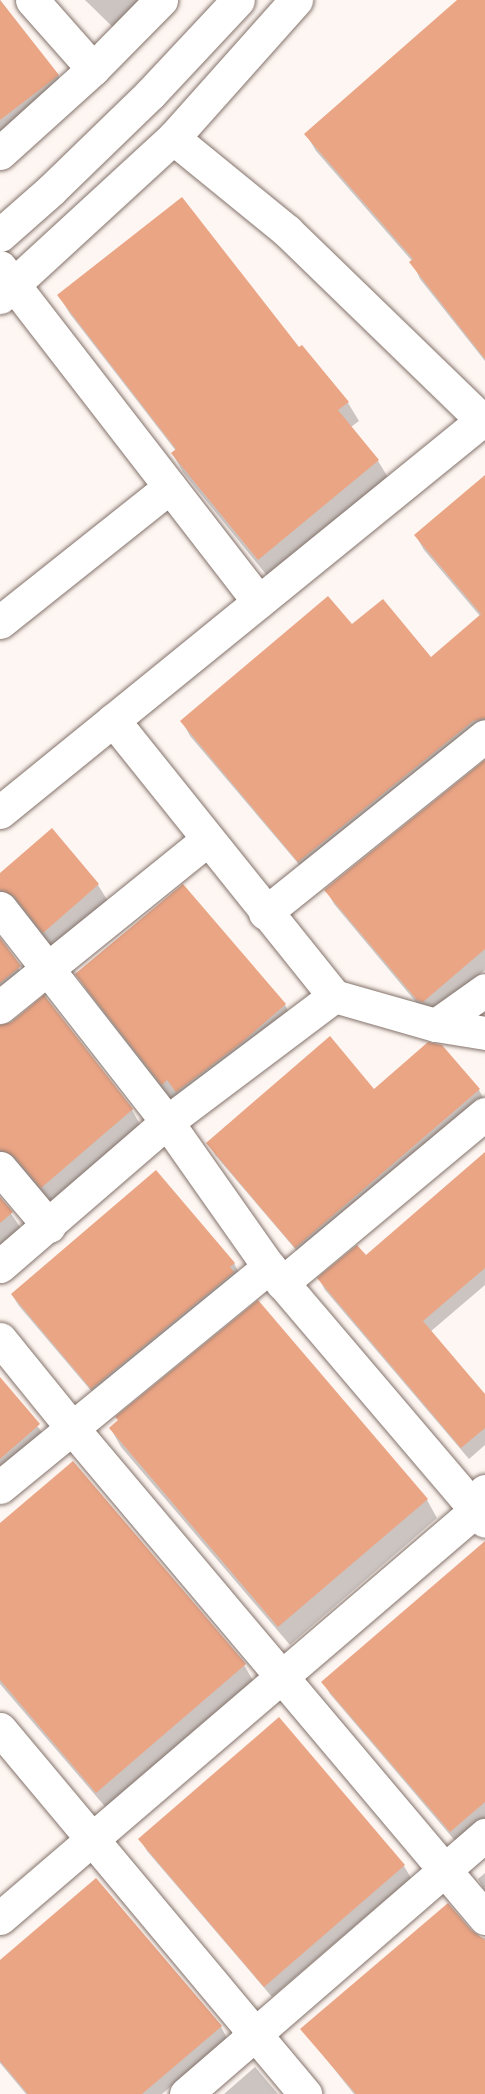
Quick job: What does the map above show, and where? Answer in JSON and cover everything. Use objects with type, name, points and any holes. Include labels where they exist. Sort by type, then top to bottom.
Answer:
[{"type":"street","points":[[32,0],[93,69]]},
{"type":"street","points":[[0,153],[93,69],[161,0]]},
{"type":"street","points":[[0,235],[51,190],[151,93],[237,0]]},
{"type":"street","points":[[259,602],[170,487],[5,283],[173,138],[296,0]]},
{"type":"street","points":[[0,812],[484,421],[286,231],[173,138]]},
{"type":"street","points":[[0,622],[170,487]]},
{"type":"street","points":[[112,720],[334,996],[436,1025],[485,1033]]},
{"type":"street","points":[[265,913],[485,736]]},
{"type":"street","points":[[0,1007],[207,840]]},
{"type":"street","points":[[0,908],[167,1122],[276,1275],[483,1508],[0,1918]]},
{"type":"street","points":[[436,1025],[485,990]]},
{"type":"street","points":[[0,1266],[167,1122],[334,996]]},
{"type":"street","points":[[0,1487],[72,1428],[485,1114]]},
{"type":"street","points":[[0,1168],[49,1226]]},
{"type":"street","points":[[0,1339],[72,1428],[485,1918]]},
{"type":"street","points":[[0,1730],[305,2094]]},
{"type":"street","points":[[186,2094],[485,1835]]},
{"type":"building","points":[[0,0],[59,75],[0,120]]},
{"type":"building","points":[[457,0],[485,0],[485,359],[409,262],[413,259],[304,134]]},
{"type":"building","points":[[182,197],[299,347],[302,345],[349,402],[338,410],[379,460],[258,560],[171,453],[176,449],[57,295]]},
{"type":"building","points":[[485,475],[485,718],[473,721],[298,862],[180,721],[328,596],[352,624],[383,599],[431,657],[481,614],[414,535]]},
{"type":"building","points":[[485,760],[485,949],[423,1002],[417,1000],[324,890]]},
{"type":"building","points":[[52,828],[99,884],[43,933],[14,896],[0,890],[0,873]]},
{"type":"building","points":[[183,884],[286,1004],[241,1043],[176,1092],[167,1080],[162,1085],[75,974]]},
{"type":"building","points":[[0,938],[21,966],[0,983]]},
{"type":"building","points":[[44,995],[133,1109],[41,1188],[14,1156],[0,1150],[0,1025],[12,1022]]},
{"type":"building","points":[[330,1036],[374,1089],[428,1042],[442,1045],[480,1089],[295,1248],[206,1143]]},
{"type":"building","points":[[485,1152],[485,1268],[423,1321],[485,1394],[485,1428],[461,1448],[317,1278],[357,1245],[366,1255]]},
{"type":"building","points":[[156,1170],[235,1263],[230,1267],[234,1272],[91,1389],[11,1294]]},
{"type":"building","points":[[0,1197],[13,1212],[0,1223]]},
{"type":"building","points":[[258,1300],[428,1499],[278,1627],[109,1428],[118,1420],[115,1417]]},
{"type":"building","points":[[0,1377],[40,1424],[0,1459]]},
{"type":"building","points":[[73,1461],[246,1664],[96,1793],[0,1680],[0,1523]]},
{"type":"building","points":[[485,1541],[485,1802],[450,1832],[321,1682]]},
{"type":"building","points":[[279,1717],[405,1865],[264,1987],[138,1839]]},
{"type":"building","points":[[96,1878],[222,2026],[142,2094],[28,2094],[0,2061],[0,1960]]},
{"type":"building","points":[[448,1903],[471,1930],[485,1940],[485,2094],[356,2094],[300,2029]]}]
